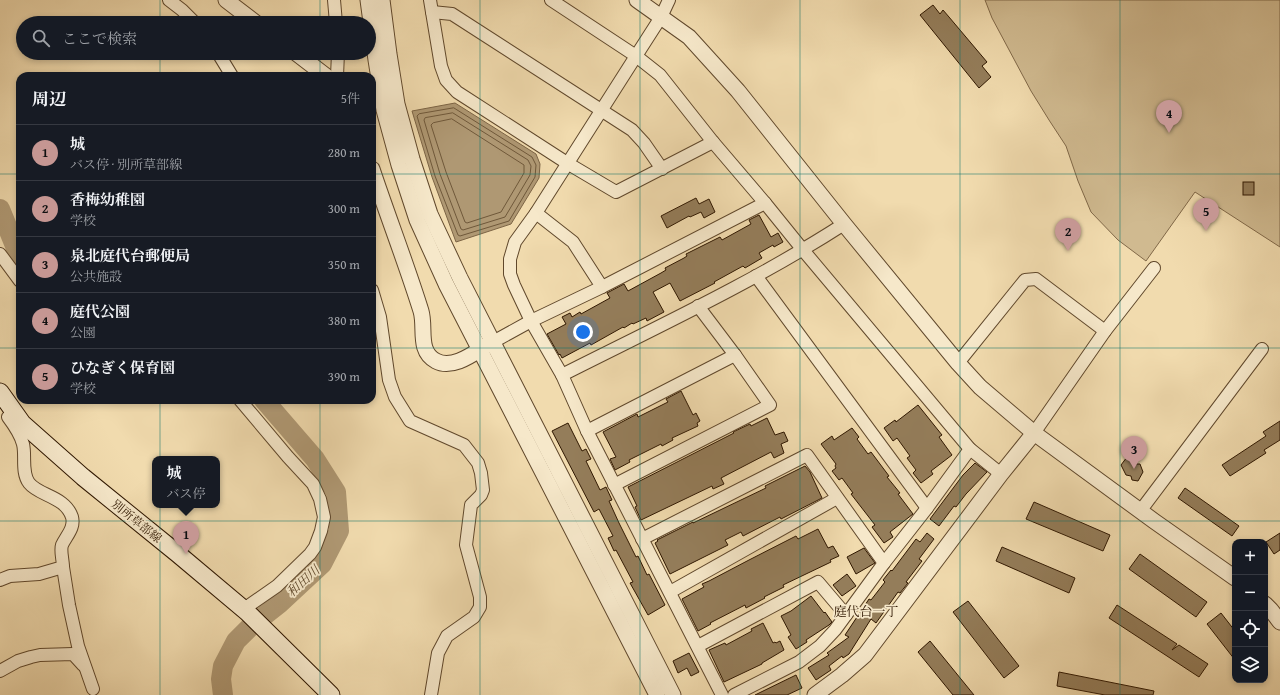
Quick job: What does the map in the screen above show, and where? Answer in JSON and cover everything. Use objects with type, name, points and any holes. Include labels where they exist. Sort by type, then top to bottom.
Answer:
[{"type":"main road","name":"別所草部線","points":[[5,398],[22,423],[83,477],[246,611],[272,635],[331,695]]},
{"type":"street","points":[[169,0],[188,16]]},
{"type":"street","points":[[226,0],[247,16]]},
{"type":"street","points":[[334,0],[335,16]]},
{"type":"street","points":[[368,0],[370,16]]},
{"type":"street","points":[[382,0],[397,104],[412,159],[430,214],[460,278],[673,695]]},
{"type":"street","points":[[551,0],[636,56],[660,75],[713,142],[970,449],[1001,474]]},
{"type":"street","points":[[637,0],[689,37],[738,91],[844,224],[958,363],[980,387],[1034,433],[1232,576]]},
{"type":"street","points":[[669,0],[661,17],[602,110],[536,213],[515,242],[510,259],[510,274],[531,321],[562,375],[587,431],[722,695]]},
{"type":"street","points":[[431,6],[441,66],[446,80],[457,92],[567,163],[616,192],[713,142]]},
{"type":"street","points":[[431,6],[452,14],[632,130],[644,143],[662,169]]},
{"type":"street","points":[[222,60],[230,72]]},
{"type":"street","points":[[305,60],[321,72]]},
{"type":"street","points":[[337,72],[338,60]]},
{"type":"street","points":[[376,60],[384,110],[399,165],[417,220],[446,284],[657,695]]},
{"type":"street","points":[[376,181],[421,313],[423,343],[427,354],[435,361],[443,364],[452,363],[463,359],[531,321],[602,287],[765,203]]},
{"type":"street","points":[[536,213],[573,242],[602,287]]},
{"type":"street","points":[[562,375],[756,276],[803,250],[844,224]]},
{"type":"street","points":[[0,254],[16,276]]},
{"type":"street","points":[[815,695],[842,675],[865,655],[1001,474],[1034,433],[1105,331],[1154,268]]},
{"type":"street","points":[[756,276],[927,508]]},
{"type":"street","points":[[958,363],[1025,280],[1036,279],[1105,331]]},
{"type":"street","points":[[376,304],[380,317],[389,380],[396,397],[410,421],[464,445],[478,463],[481,473],[483,490],[471,505],[466,545],[480,597],[480,607],[474,617],[447,636],[438,653],[431,695]]},
{"type":"street","points":[[614,485],[770,405],[698,306]]},
{"type":"street","points":[[1141,510],[1262,349]]},
{"type":"street","points":[[587,431],[735,355]]},
{"type":"street","points":[[5,398],[7,415],[20,434],[24,445],[25,474],[29,482],[67,508],[72,517],[72,526],[61,547],[63,567],[78,646],[93,689]]},
{"type":"street","points":[[243,404],[313,484],[320,499],[324,517],[319,537],[310,554],[277,586],[246,611]]},
{"type":"street","points":[[734,695],[799,662],[820,646],[835,630],[884,562],[927,508],[970,449]]},
{"type":"street","points":[[642,540],[807,454],[884,562]]},
{"type":"street","points":[[670,592],[837,498]]},
{"type":"street","points":[[0,580],[10,576],[39,574],[63,567]]},
{"type":"street","points":[[698,646],[818,582],[846,615]]},
{"type":"street","points":[[1268,607],[1280,622]]},
{"type":"street","points":[[0,671],[18,661],[40,655],[73,654],[85,668]]},
{"type":"shaded area","points":[[985,0],[1280,0],[1280,247],[1195,192],[1146,261],[1118,240],[1091,212],[1066,146],[1031,91],[992,18]]},
{"type":"water","points":[[455,103],[536,154],[540,164],[539,178],[511,224],[456,242],[432,177],[412,111]]},
{"type":"building","points":[[933,5],[940,14],[943,10],[987,62],[982,66],[991,77],[979,88],[920,15]]},
{"type":"building","points":[[1243,182],[1254,182],[1254,195],[1243,195]]},
{"type":"building","points":[[696,198],[699,204],[709,199],[715,212],[704,218],[701,212],[690,217],[689,216],[667,228],[661,216]]},
{"type":"building","points":[[759,215],[771,237],[778,233],[783,242],[774,247],[773,245],[759,253],[762,258],[745,268],[743,266],[714,282],[715,283],[680,301],[670,283],[653,292],[664,312],[647,321],[646,318],[633,324],[632,323],[624,328],[623,327],[591,345],[590,343],[562,358],[560,354],[559,355],[547,334],[566,324],[562,317],[570,313],[572,317],[580,312],[581,314],[610,298],[607,293],[624,284],[628,291],[666,270],[665,268],[687,256],[686,254],[720,237],[722,240],[751,224],[749,220]]},
{"type":"building","points":[[681,391],[693,415],[696,413],[700,421],[697,423],[698,426],[672,438],[673,440],[662,446],[661,444],[629,460],[630,462],[615,470],[610,459],[616,457],[603,432],[637,414],[638,417],[668,402],[666,399]]},
{"type":"building","points":[[918,405],[942,435],[939,437],[952,455],[931,471],[933,474],[921,483],[913,473],[916,470],[907,458],[910,456],[897,438],[893,441],[884,428],[895,420],[896,422]]},
{"type":"building","points":[[767,418],[775,435],[784,432],[788,441],[781,444],[784,453],[774,458],[771,452],[721,478],[724,484],[713,489],[712,486],[641,520],[635,507],[637,506],[628,487],[734,433],[733,432],[750,424],[751,426]]},
{"type":"building","points":[[1280,421],[1280,440],[1264,450],[1266,453],[1230,476],[1222,465],[1266,436],[1263,432]]},
{"type":"building","points":[[568,423],[582,451],[586,449],[591,459],[586,461],[600,490],[606,487],[612,500],[609,501],[636,557],[638,556],[647,575],[649,574],[665,605],[648,615],[630,583],[633,582],[616,550],[614,551],[608,538],[613,536],[599,509],[594,512],[552,431]]},
{"type":"building","points":[[852,428],[859,437],[857,439],[868,454],[871,452],[889,476],[887,477],[900,493],[898,494],[913,514],[890,532],[893,537],[884,543],[872,527],[875,525],[851,494],[853,493],[842,478],[839,480],[832,471],[836,468],[836,464],[821,444],[832,436],[834,440]]},
{"type":"building","points":[[1127,457],[1132,457],[1135,464],[1140,464],[1143,472],[1138,481],[1132,480],[1131,476],[1126,475],[1121,465]]},
{"type":"building","points":[[975,463],[987,472],[956,507],[954,506],[939,526],[930,519],[963,475]]},
{"type":"building","points":[[805,466],[810,472],[822,498],[743,536],[741,532],[725,540],[728,545],[670,574],[655,543],[658,541],[657,540],[766,488],[765,486]]},
{"type":"building","points":[[1185,488],[1239,526],[1232,536],[1178,498]]},
{"type":"building","points":[[1034,502],[1110,535],[1103,551],[1026,519]]},
{"type":"building","points":[[818,529],[828,548],[833,546],[839,556],[830,560],[831,562],[783,585],[784,587],[764,597],[765,598],[746,608],[745,605],[698,631],[682,599],[704,587],[702,584],[796,536],[798,539]]},
{"type":"building","points":[[927,533],[934,539],[919,559],[922,561],[906,582],[908,583],[900,593],[898,592],[876,623],[871,619],[849,654],[843,658],[842,656],[829,666],[831,670],[816,680],[808,668],[829,655],[827,653],[849,637],[845,635],[869,599],[871,600],[885,582],[883,580],[891,570],[892,571],[916,539],[920,542]]},
{"type":"building","points":[[1280,533],[1280,550],[1274,554],[1268,545],[1268,541]]},
{"type":"building","points":[[1002,547],[1075,578],[1069,593],[996,561]]},
{"type":"building","points":[[864,548],[875,563],[856,574],[847,557]]},
{"type":"building","points":[[1140,554],[1207,602],[1196,617],[1129,569]]},
{"type":"building","points":[[847,574],[856,586],[842,596],[833,585]]},
{"type":"building","points":[[811,596],[832,622],[806,640],[807,642],[796,649],[788,637],[791,635],[781,616],[791,611]]},
{"type":"building","points":[[968,601],[1019,666],[1004,678],[953,612]]},
{"type":"building","points":[[1117,605],[1177,644],[1172,650],[1179,645],[1208,664],[1199,677],[1109,618]]},
{"type":"building","points":[[1221,613],[1232,627],[1232,656],[1207,624]]},
{"type":"building","points":[[763,623],[773,643],[780,641],[784,650],[762,664],[724,682],[709,650],[725,643],[726,645],[752,631],[751,629]]},
{"type":"building","points":[[930,641],[974,695],[953,695],[918,652]]},
{"type":"building","points":[[689,653],[699,672],[691,676],[687,668],[678,673],[673,661]]},
{"type":"building","points":[[1059,672],[1154,691],[1153,695],[1105,695],[1057,686]]},
{"type":"building","points":[[796,675],[802,688],[787,695],[755,695]]},
{"type":"waterway","name":"和田川","points":[[0,209],[16,248]]},
{"type":"waterway","name":"和田川","points":[[223,695],[221,679],[223,666],[236,641],[322,564],[339,531],[336,492],[315,459],[267,404]]},
{"type":"place","name":"庭代公園","points":[[1169,133]]},
{"type":"place","name":"ひなぎく保育園","points":[[1206,231]]},
{"type":"place","name":"香梅幼稚園","points":[[1068,251]]},
{"type":"place","name":"泉北庭代台郵便局","points":[[1134,469]]},
{"type":"place","name":"城","points":[[186,554]]},
{"type":"district","name":"庭代台一丁","points":[[866,611]]}]
